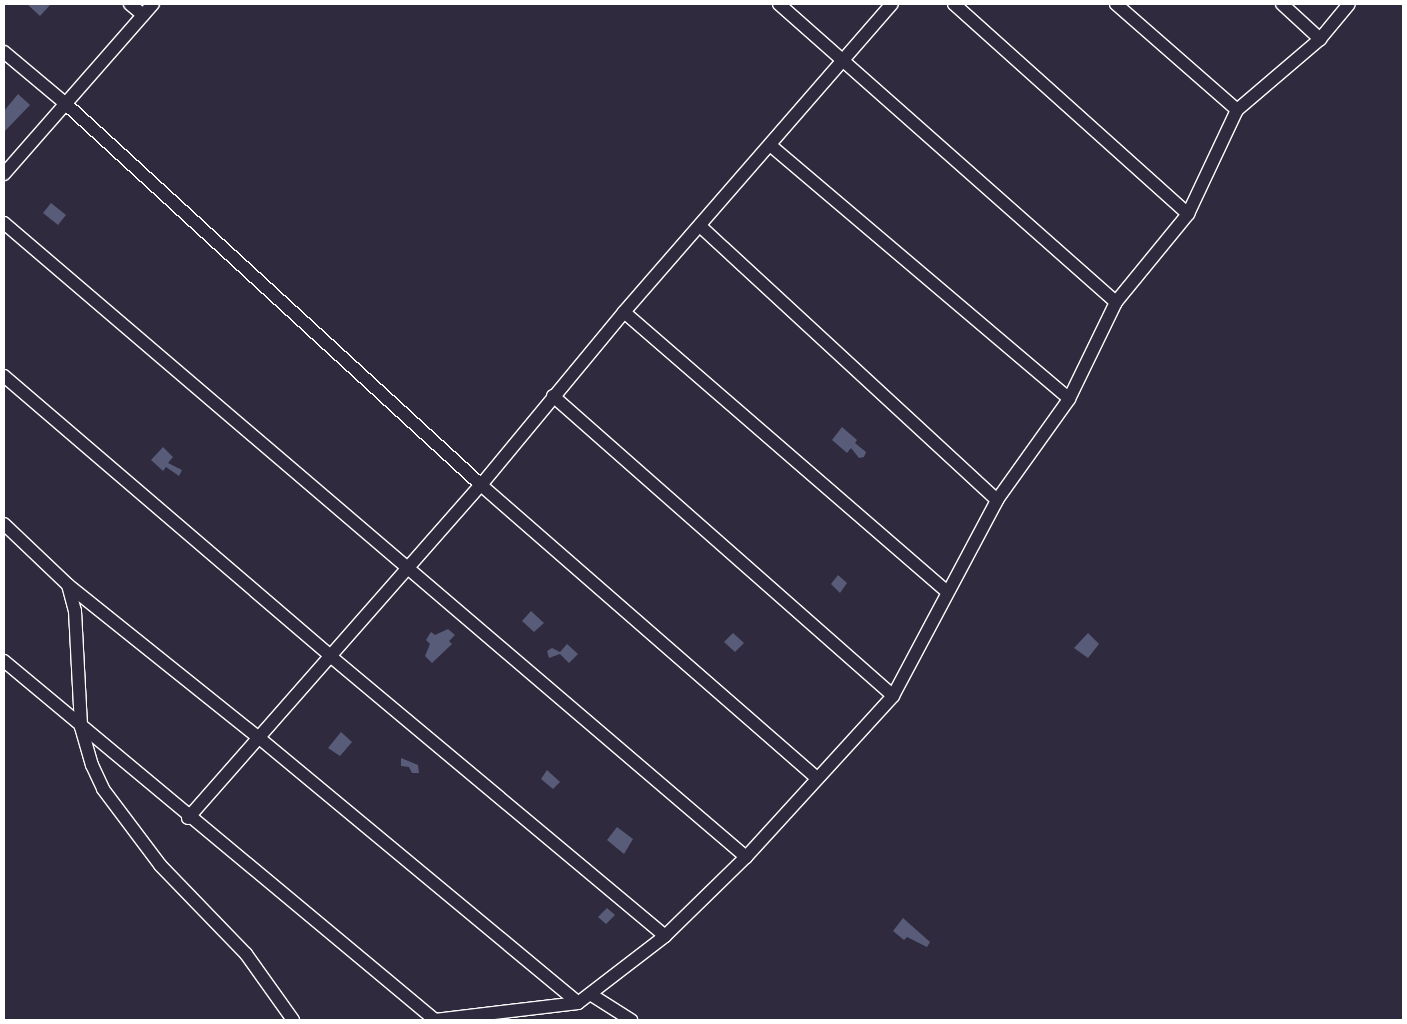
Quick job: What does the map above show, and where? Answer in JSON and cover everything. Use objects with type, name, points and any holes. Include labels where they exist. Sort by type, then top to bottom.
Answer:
[{"type":"street","points":[[130,4],[143,15]]},
{"type":"street","points":[[4,174],[153,4]]},
{"type":"street","points":[[779,4],[1116,302]]},
{"type":"street","points":[[188,818],[404,568],[481,484],[624,312],[892,4]]},
{"type":"street","points":[[954,4],[1188,214]]},
{"type":"street","points":[[1116,4],[1236,110]]},
{"type":"street","points":[[1282,4],[1320,39]]},
{"type":"street","points":[[4,661],[188,818],[435,1020],[578,1004],[665,936],[746,857],[816,777],[893,696],[997,500],[1069,399],[1116,302],[1188,214],[1236,110],[1320,39],[1349,4]]},
{"type":"street","points":[[4,52],[66,104],[481,484],[816,777]]},
{"type":"street","points":[[770,145],[1069,399]]},
{"type":"street","points":[[4,223],[404,568],[746,857]]},
{"type":"street","points":[[700,226],[997,500]]},
{"type":"street","points":[[624,312],[947,592]]},
{"type":"street","points":[[4,376],[329,655],[665,936]]},
{"type":"street","points":[[553,396],[893,696]]},
{"type":"street","points":[[4,524],[68,585],[258,737],[578,1004]]},
{"type":"street","points":[[68,585],[75,611],[82,727],[92,765],[103,789],[160,865],[246,954],[293,1020]]},
{"type":"street","points":[[590,994],[630,1020]]},
{"type":"building","points":[[27,4],[51,4],[40,16]]},
{"type":"building","points":[[18,94],[30,105],[4,132],[4,111]]},
{"type":"building","points":[[51,203],[66,215],[58,225],[43,213]]},
{"type":"building","points":[[842,427],[857,440],[855,443],[866,452],[864,457],[859,458],[851,448],[847,453],[832,440]]},
{"type":"building","points":[[163,447],[173,457],[168,463],[182,470],[179,476],[166,467],[163,471],[151,460]]},
{"type":"building","points":[[838,575],[847,583],[840,593],[831,584]]},
{"type":"building","points":[[531,611],[544,623],[534,632],[522,621]]},
{"type":"building","points":[[448,629],[455,635],[449,641],[452,644],[432,663],[425,656],[430,644],[426,640],[431,632],[435,635]]},
{"type":"building","points":[[733,633],[744,643],[735,652],[724,642]]},
{"type":"building","points":[[1088,633],[1099,644],[1088,658],[1074,648]]},
{"type":"building","points":[[567,644],[578,654],[569,663],[560,654],[549,658],[547,651],[552,648],[560,652]]},
{"type":"building","points":[[341,732],[352,742],[340,756],[328,748]]},
{"type":"building","points":[[401,758],[418,765],[419,773],[412,773],[409,767],[401,766]]},
{"type":"building","points":[[547,770],[560,782],[553,789],[541,779]]},
{"type":"building","points":[[617,827],[633,839],[624,854],[607,840]]},
{"type":"building","points":[[607,908],[615,915],[606,924],[598,917]]},
{"type":"building","points":[[903,918],[930,942],[927,947],[907,937],[904,940],[893,931]]}]
